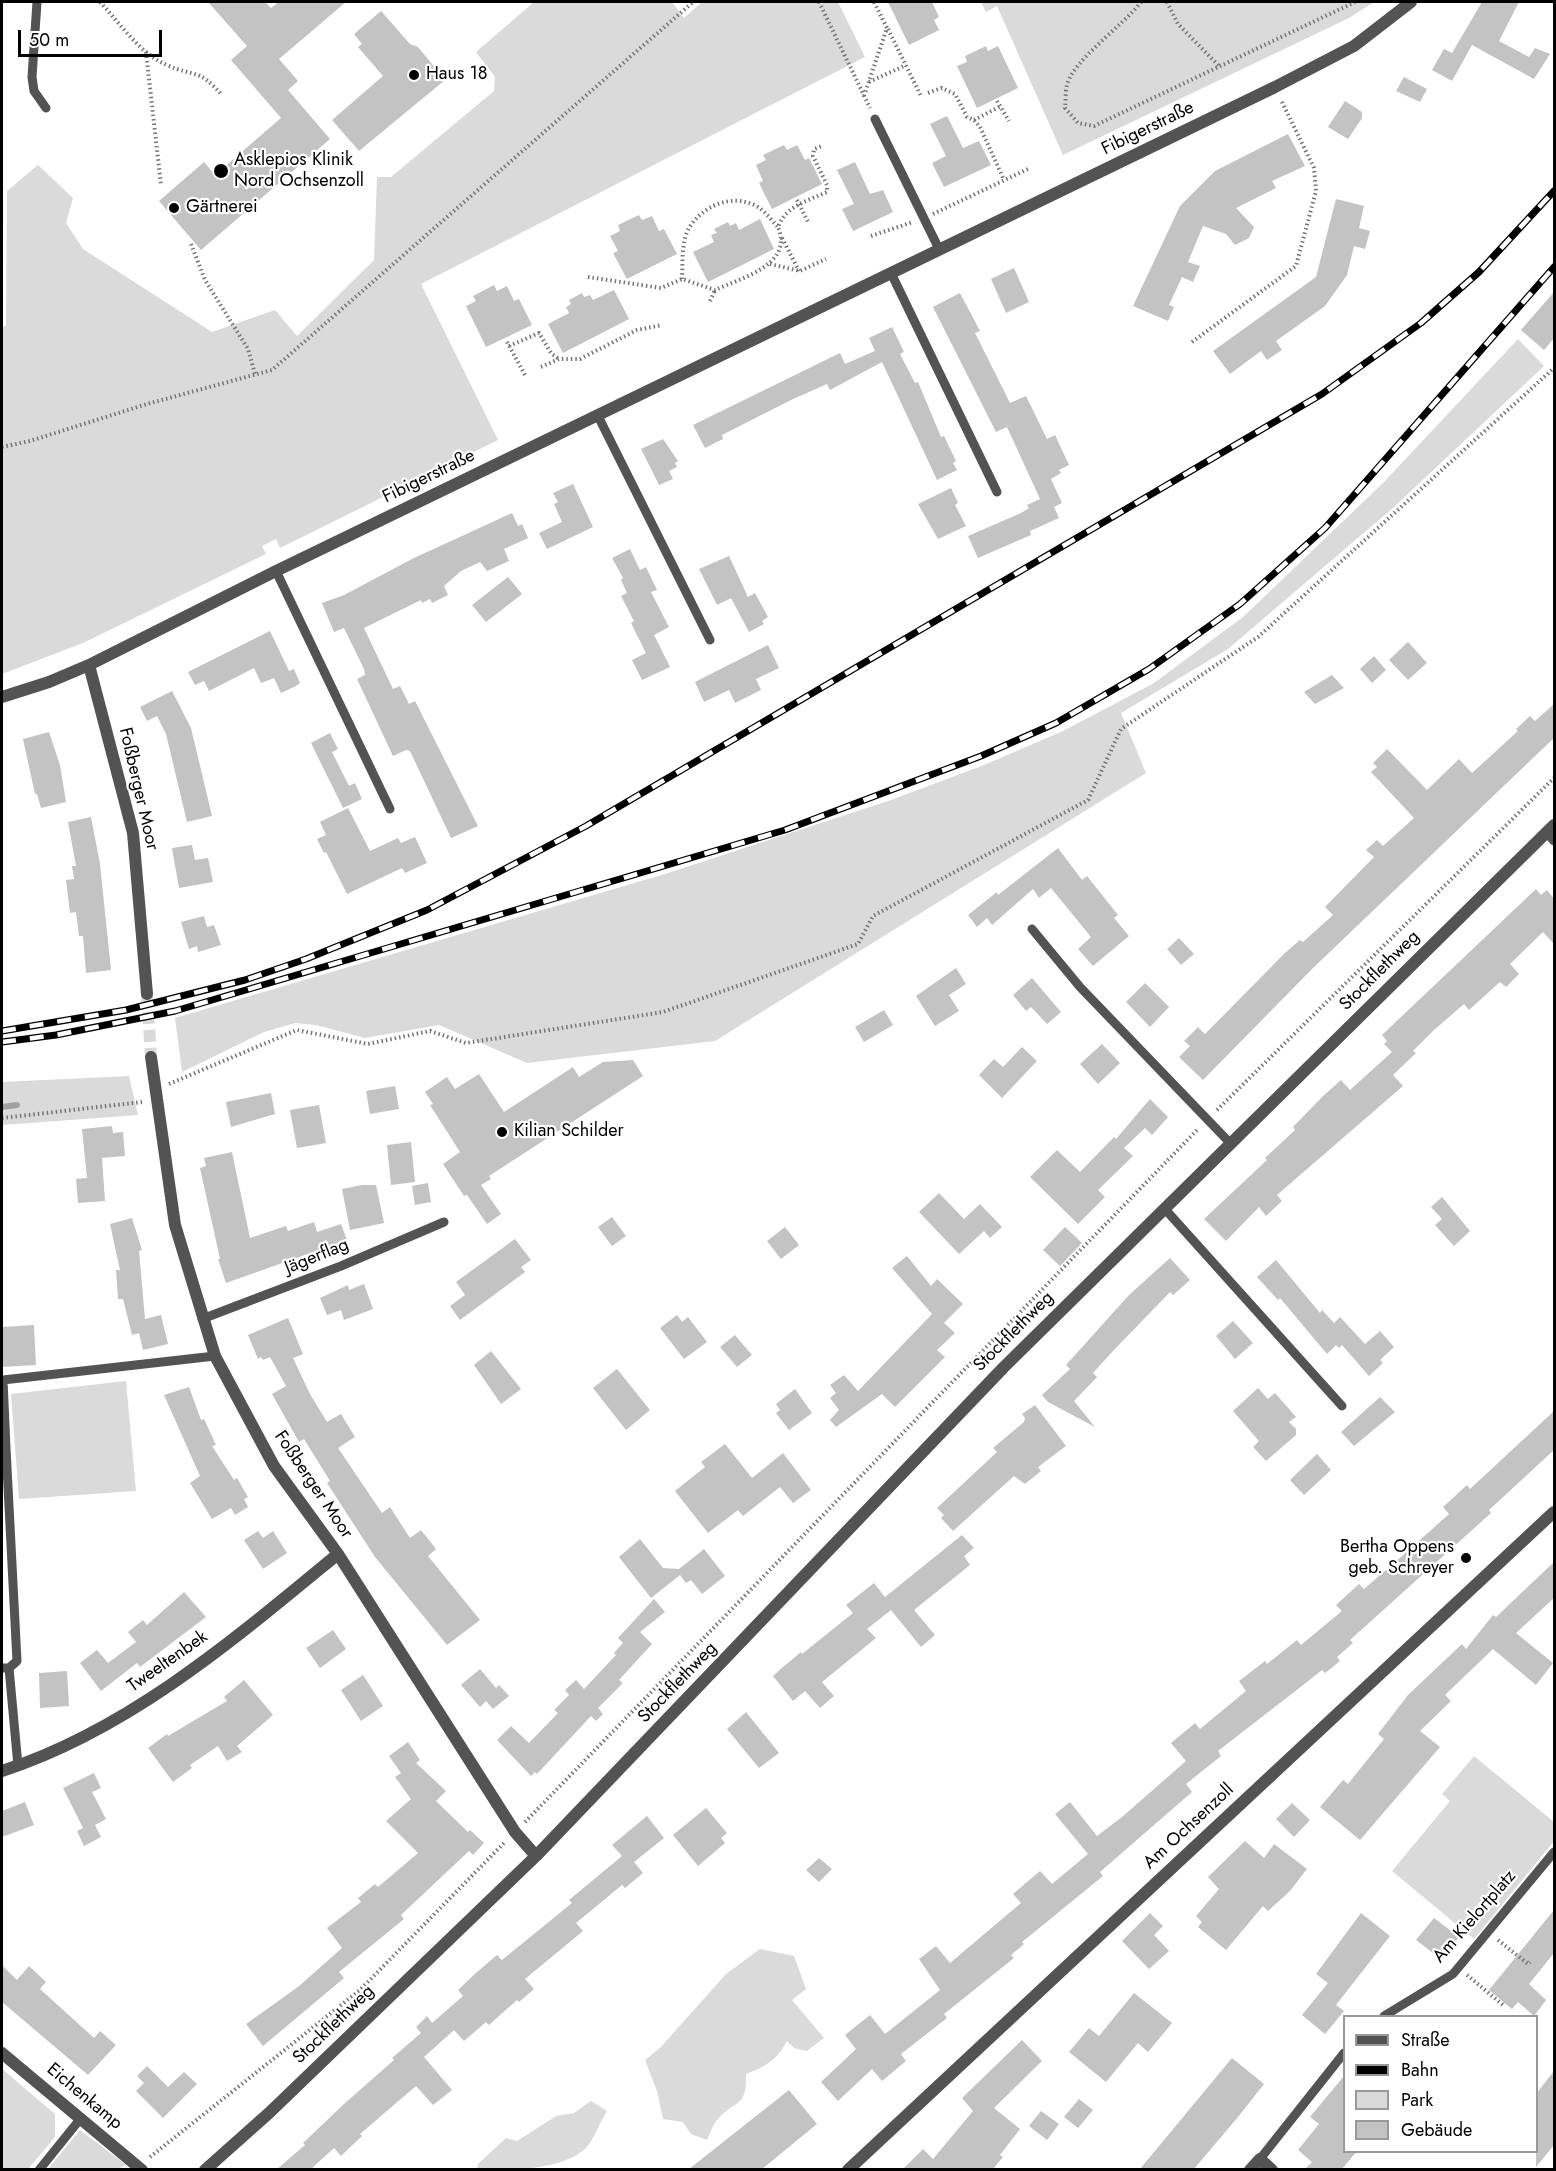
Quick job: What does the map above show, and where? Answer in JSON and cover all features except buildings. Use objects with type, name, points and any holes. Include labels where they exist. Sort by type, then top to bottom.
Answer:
[{"type":"street","name":"Fibigerstraße","points":[[2,697],[49,682],[89,665],[276,571],[1275,87],[1354,46],[1411,2]]},
{"type":"street","name":"Foßberger Moor","points":[[89,665],[133,833],[147,994]]},
{"type":"street","name":"Stockflethweg","points":[[205,2169],[269,2113],[536,1857],[1004,1366],[1552,833]]},
{"type":"street","name":"Foßberger Moor","points":[[151,1057],[175,1225],[215,1356],[274,1466],[338,1554],[514,1832],[536,1857]]},
{"type":"street","name":"Am Ochsenzoll","points":[[848,2169],[1554,1512]]},
{"type":"street","name":"Tweeltenbek","points":[[2,1771],[18,1766],[115,1720],[181,1677],[338,1554]]},
{"type":"street","name":"Eichenkamp","points":[[2,2053],[140,2167]]},
{"type":"street","points":[[1250,2169],[1260,2159],[1272,2169]]},
{"type":"lane","points":[[37,2],[32,77],[34,91],[46,108]]},
{"type":"lane","points":[[875,119],[939,249]]},
{"type":"lane","points":[[891,273],[997,492]]},
{"type":"lane","points":[[597,416],[710,639]]},
{"type":"lane","points":[[276,571],[390,809]]},
{"type":"lane","points":[[1032,929],[1080,987],[1209,1118],[1231,1144]]},
{"type":"lane","points":[[1164,1208],[1342,1406]]},
{"type":"lane","name":"Jägerflag","points":[[202,1319],[341,1266],[444,1222]]},
{"type":"lane","points":[[18,1766],[5,1668],[17,1661],[2,1380],[215,1356]]},
{"type":"lane","name":"Am Kielortplatz","points":[[1386,2015],[1407,2004],[1458,1968],[1554,1852]]},
{"type":"lane","points":[[1260,2159],[1343,2054]]},
{"type":"lane","points":[[39,2169],[81,2118]]},
{"type":"path","points":[[99,2],[146,51],[166,65],[206,77],[222,95]]},
{"type":"path","points":[[2,447],[30,441],[147,404],[272,370],[693,2]]},
{"type":"path","points":[[819,2],[875,119]]},
{"type":"path","points":[[874,2],[921,96]]},
{"type":"path","points":[[1141,2],[1131,15],[1091,51],[1067,83],[1065,108],[1077,123],[1094,126],[1355,2]]},
{"type":"path","points":[[1167,2],[1178,24],[1219,66]]},
{"type":"path","points":[[864,96],[888,28]]},
{"type":"path","points":[[146,51],[161,185]]},
{"type":"path","points":[[869,82],[906,65]]},
{"type":"path","points":[[1192,342],[1296,266],[1316,191],[1314,168],[1275,87]]},
{"type":"path","points":[[928,93],[942,88],[950,90],[967,117],[974,120],[980,127],[1004,180]]},
{"type":"path","points":[[998,101],[1009,121]]},
{"type":"path","points":[[974,120],[1001,106]]},
{"type":"path","points":[[778,227],[782,216],[798,202],[826,192],[827,185],[813,156],[814,149],[822,146]]},
{"type":"path","points":[[871,237],[924,218],[1030,168]]},
{"type":"path","points":[[682,279],[684,244],[689,228],[706,210],[724,201],[741,200],[760,208],[778,227],[800,272]]},
{"type":"path","points":[[798,202],[808,222]]},
{"type":"path","points":[[710,301],[715,290],[770,264],[780,251],[782,237]]},
{"type":"path","points":[[191,244],[205,280],[249,349],[255,375]]},
{"type":"path","points":[[770,264],[800,272],[826,259]]},
{"type":"path","points":[[588,277],[661,288],[682,279],[715,290]]},
{"type":"path","points":[[541,367],[559,359],[580,359],[637,330],[662,325]]},
{"type":"path","points":[[525,375],[508,344],[539,333],[551,353],[559,359]]},
{"type":"path","points":[[2,1118],[155,1095],[297,1030],[368,1044],[430,1031],[466,1043],[663,1012],[858,944],[873,916],[1088,800],[1121,729],[1258,637],[1554,368]]},
{"type":"path","points":[[140,2167],[360,1990],[1209,1118],[1554,778]]},
{"type":"path","points":[[1488,1931],[1528,1964],[1530,1962]]},
{"type":"path","points":[[1458,1968],[1503,2005],[1505,2003]]},
{"type":"green space","points":[[534,2],[672,2],[684,18],[702,2],[838,2],[865,57],[421,284],[498,440],[280,548],[276,539],[262,546],[266,554],[83,643],[2,674],[2,327],[6,326],[7,191],[38,165],[73,198],[66,223],[83,249],[212,332],[275,310],[297,336],[374,260],[377,177],[391,177],[494,91],[495,77],[476,52]]},
{"type":"green space","points":[[981,2],[1374,2],[1349,18],[1063,155],[997,6],[986,12]]},
{"type":"green space","points":[[1518,339],[1544,366],[1394,507],[1228,649],[1121,713],[1146,773],[715,1041],[527,1063],[439,1025],[365,1038],[316,1025],[295,1023],[264,1032],[182,1072],[175,1018],[665,874],[891,800],[984,765],[1063,731],[1154,683],[1243,617],[1384,482]]},
{"type":"green space","points":[[129,1076],[138,1115],[2,1125],[2,1082]]},
{"type":"green space","points":[[126,1381],[136,1491],[19,1499],[11,1394]]},
{"type":"green space","points":[[1474,1756],[1554,1822],[1554,1841],[1474,1939],[1392,1871],[1450,1801],[1442,1794]]},
{"type":"green space","points":[[760,1949],[794,1956],[806,1989],[792,2000],[824,2038],[807,2051],[794,2048],[787,2041],[770,2062],[746,2074],[746,2085],[742,2098],[716,2121],[707,2140],[691,2134],[683,2122],[663,2119],[657,2091],[645,2060],[660,2048],[726,1974]]},
{"type":"green space","points":[[2,2069],[55,2114],[55,2137],[28,2169],[2,2168]]},
{"type":"green space","points":[[591,2101],[607,2111],[589,2144],[576,2156],[536,2168],[477,2169],[478,2164],[506,2138],[517,2141],[556,2116],[574,2113]]},
{"type":"green space","points":[[80,2130],[126,2165],[118,2169],[48,2169]]},
{"type":"waterway","points":[[2,1107],[17,1105]]},
{"type":"tunnel","points":[[147,994],[151,1057]]},
{"type":"railway","points":[[2,1031],[126,1010],[245,980],[306,959],[427,910],[586,826],[1322,394],[1421,323],[1479,272],[1554,191]]},
{"type":"railway","points":[[2,1042],[56,1035],[175,1011],[785,830],[981,756],[1056,723],[1149,669],[1240,604],[1325,528],[1554,267]]},
{"type":"place","name":"Haus 18","points":[[414,75]]},
{"type":"place","name":"Asklepios Klinik Nord Ochsenzoll","points":[[221,171]]},
{"type":"place","name":"Gärtnerei","points":[[174,208]]},
{"type":"place","name":"Kilian Schilder","points":[[502,1132]]},
{"type":"place","name":"Bertha Oppens geb. Schreyer","points":[[1466,1558]]}]
